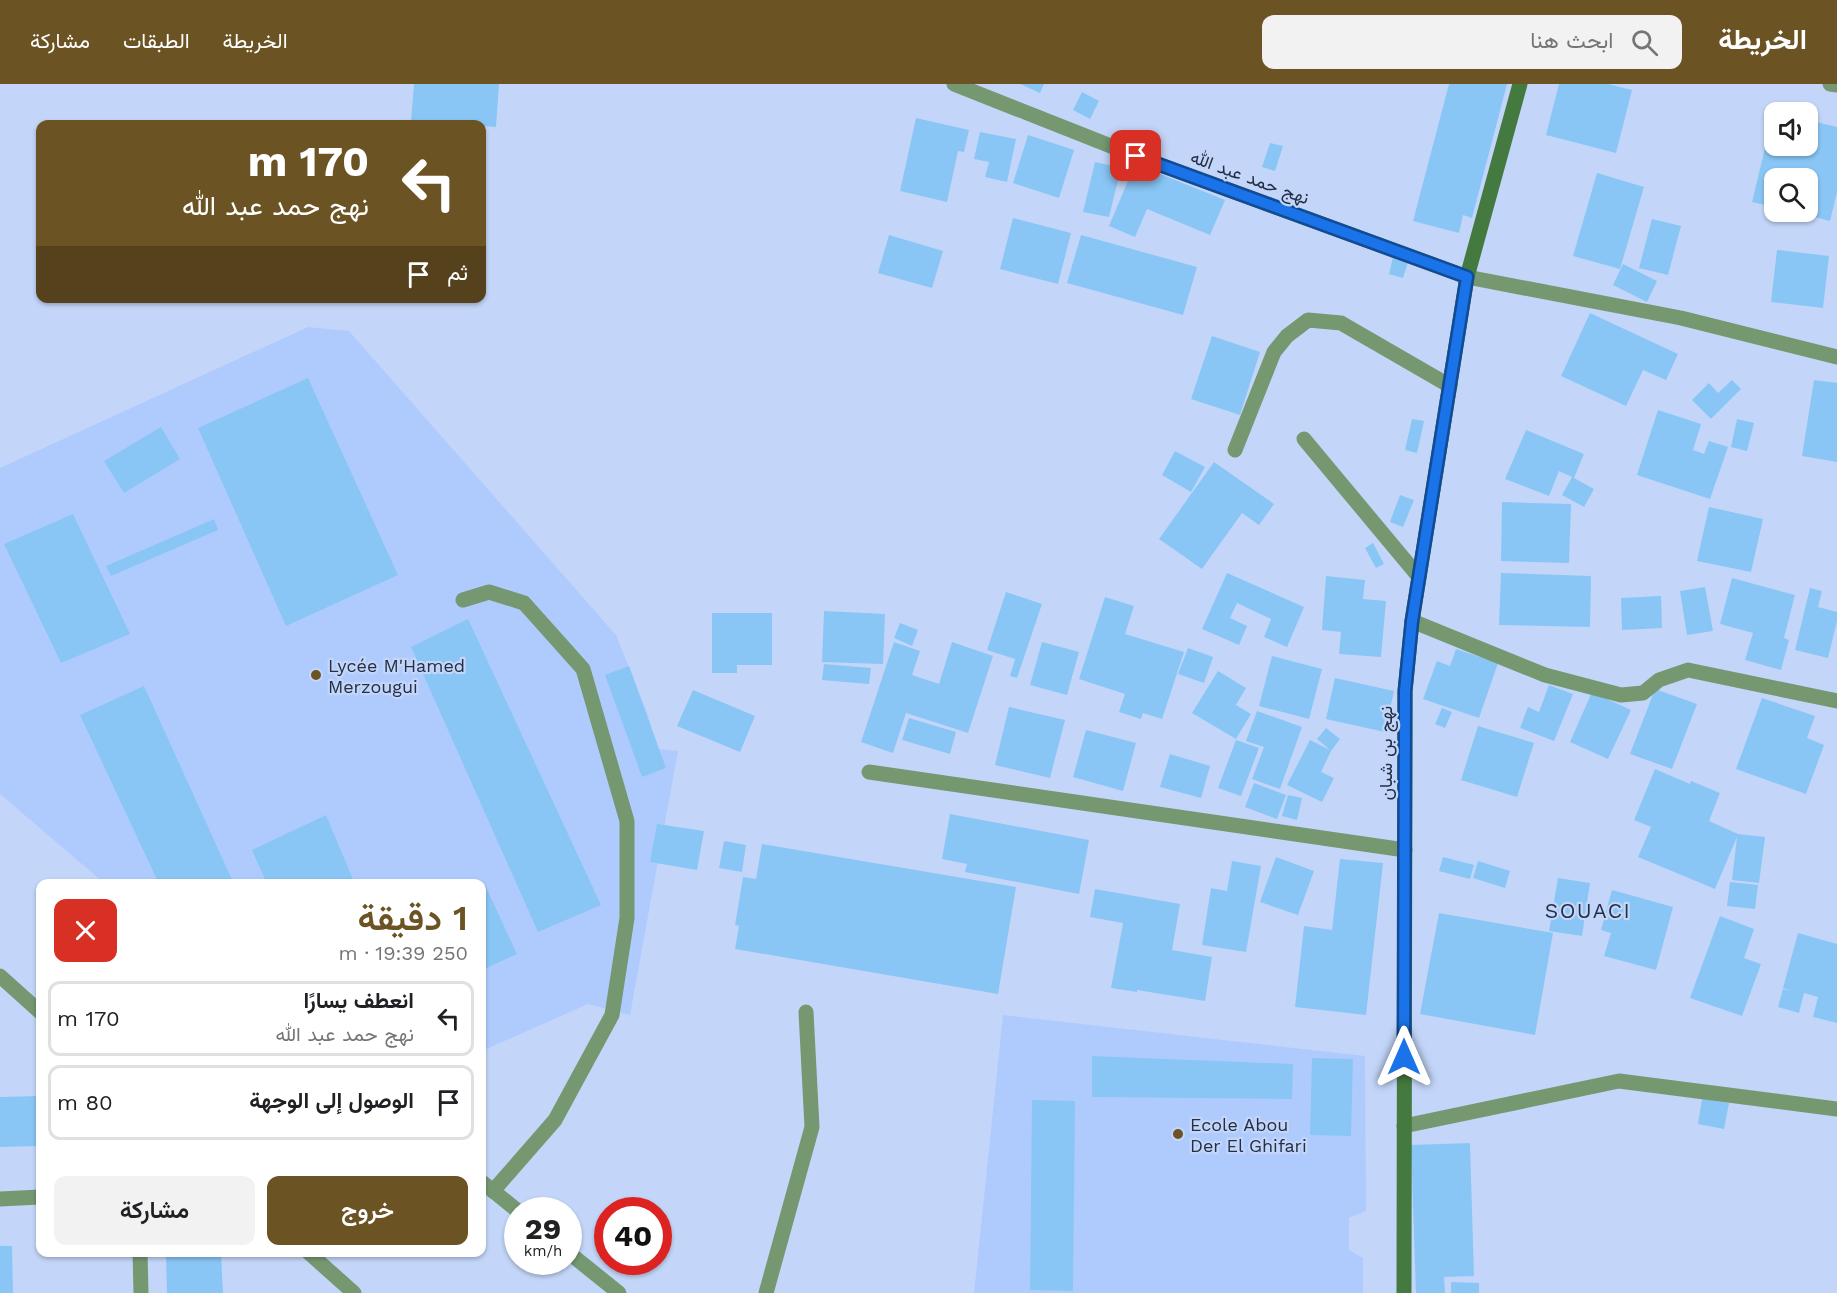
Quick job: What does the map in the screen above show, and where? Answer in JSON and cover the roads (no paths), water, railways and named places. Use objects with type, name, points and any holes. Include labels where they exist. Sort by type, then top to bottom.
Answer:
[{"type":"street","name":"نهج حمد عبد الله","points":[[954,84],[1136,156],[1467,277],[1681,318],[1837,357]]},
{"type":"street","name":"نهج بن شبان","points":[[1404,1293],[1405,691],[1412,621],[1467,277],[1520,84]]},
{"type":"street","points":[[1830,84],[1837,85]]},
{"type":"street","points":[[1235,450],[1274,352],[1287,336],[1308,320],[1341,323],[1450,386]]},
{"type":"street","points":[[1304,439],[1419,577]]},
{"type":"street","points":[[463,600],[489,592],[524,603],[583,669],[627,821],[627,918],[612,1015],[555,1120],[487,1187],[504,1200]]},
{"type":"street","points":[[1412,621],[1545,675],[1621,695],[1643,693],[1659,680],[1688,670],[1837,702]]},
{"type":"street","points":[[869,772],[1405,850]]},
{"type":"street","points":[[0,976],[36,1008]]},
{"type":"street","points":[[766,1293],[812,1127],[806,1012]]},
{"type":"street","points":[[1404,1126],[1619,1081],[1837,1108]]},
{"type":"street","points":[[0,1199],[36,1197]]},
{"type":"street","points":[[140,1257],[141,1293]]},
{"type":"street","points":[[314,1257],[354,1293]]},
{"type":"street","points":[[582,1263],[619,1293]]},
{"type":"place","name":"Lycée M'Hamed Merzougui","points":[[316,675]]},
{"type":"place","name":"Ecole Abou Der El Ghifari","points":[[1178,1134]]},
{"type":"district","name":"SOUACI","points":[[1588,910]]}]
